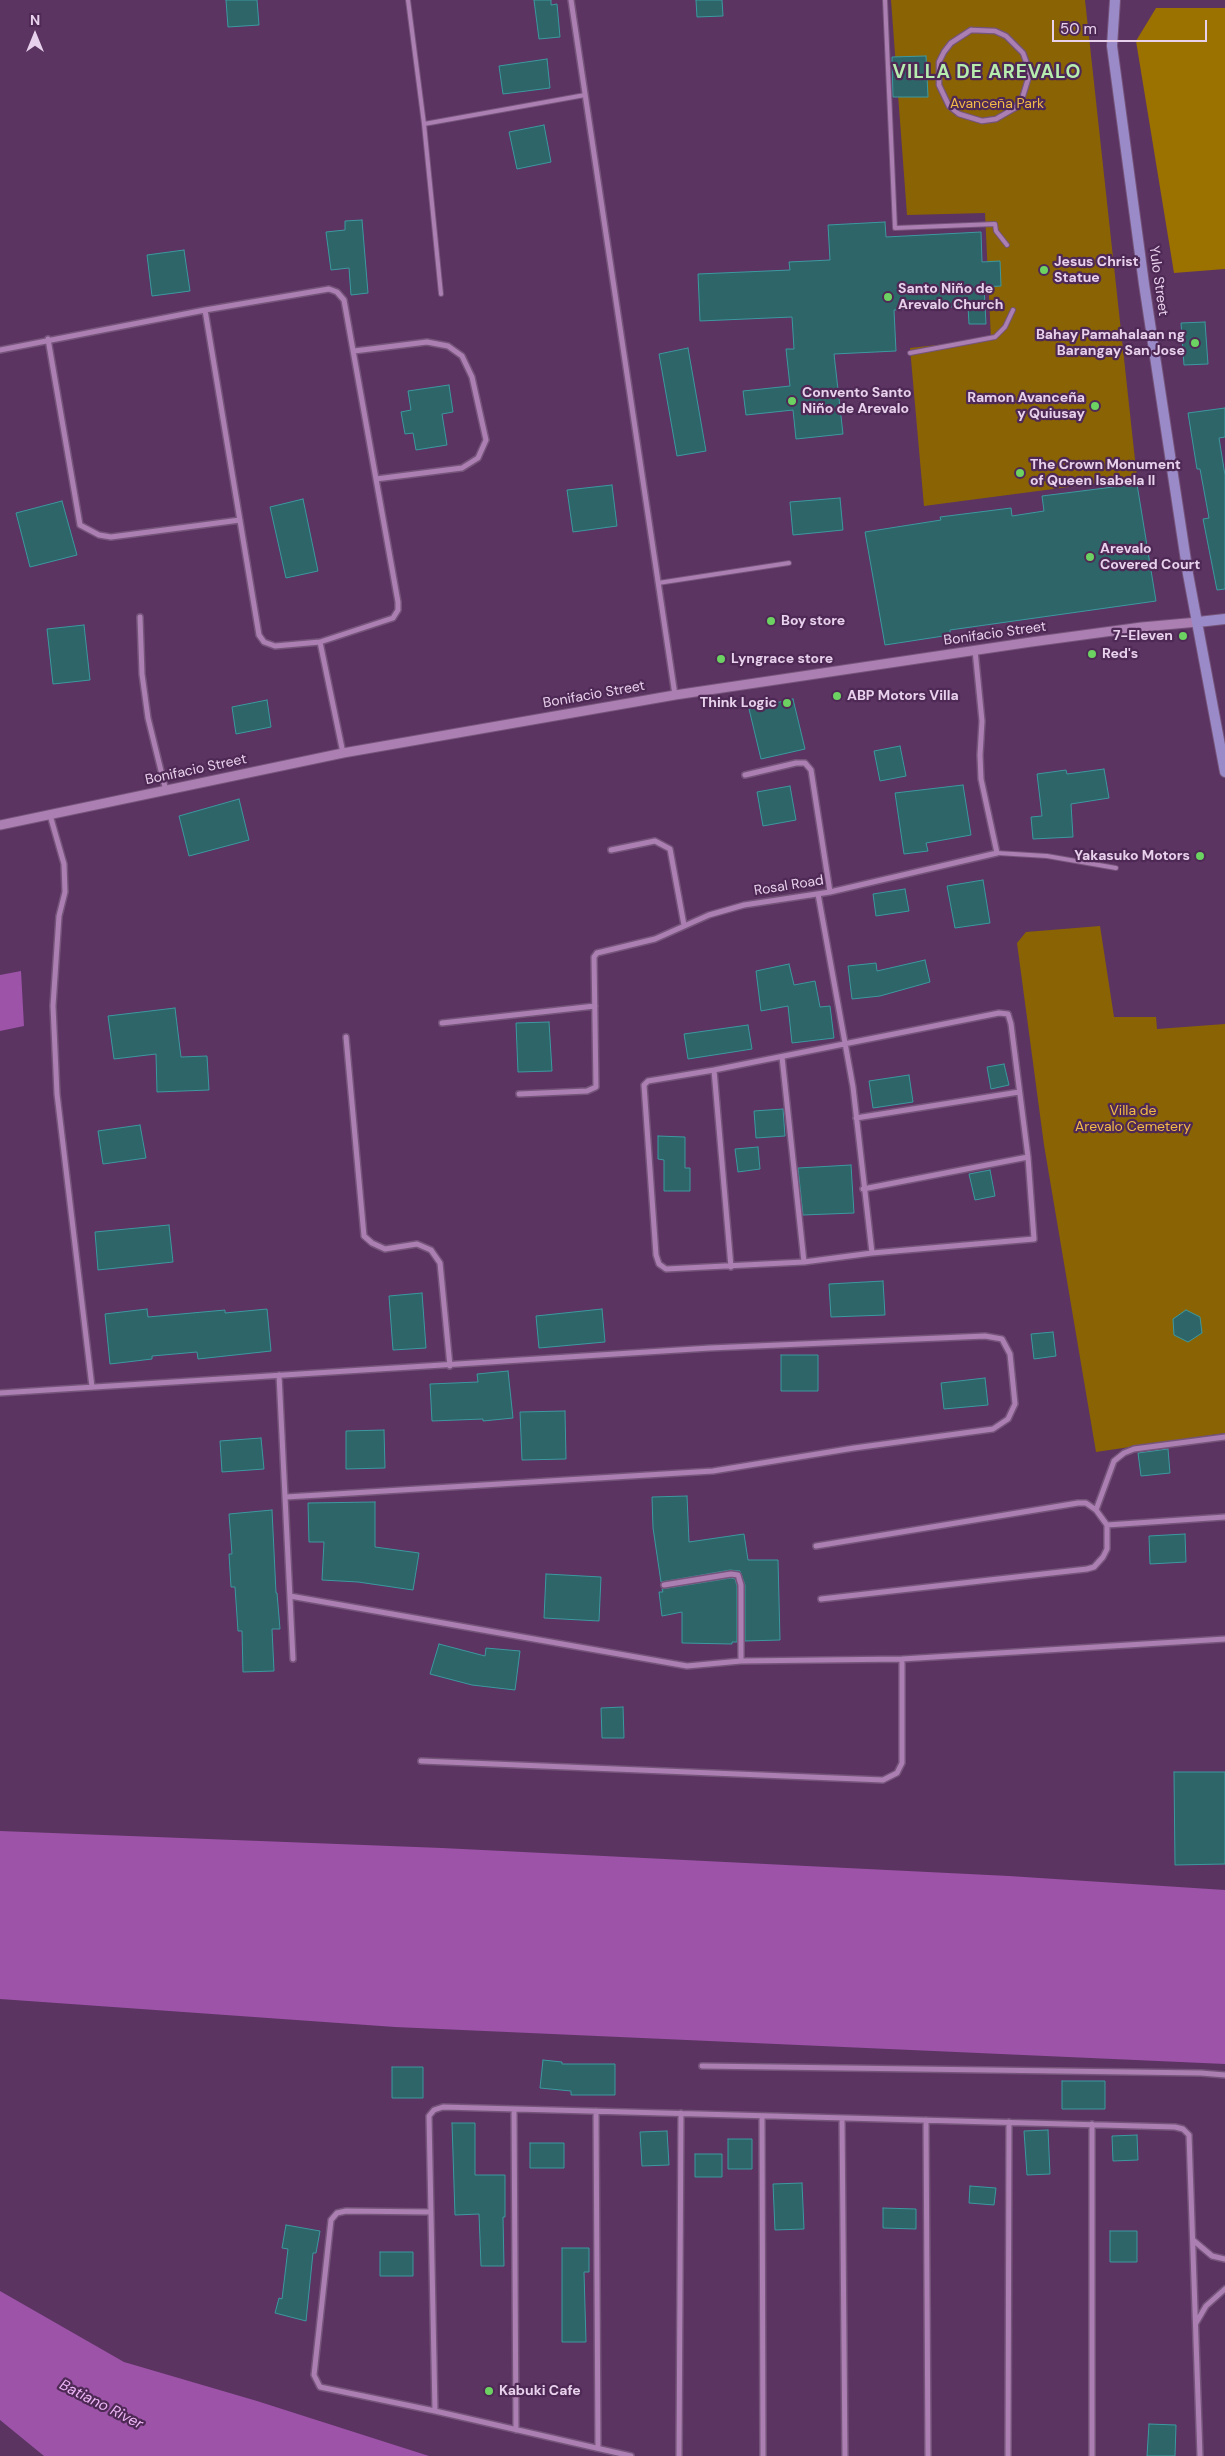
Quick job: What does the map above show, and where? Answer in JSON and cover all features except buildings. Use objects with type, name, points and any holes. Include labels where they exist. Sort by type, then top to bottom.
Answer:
[{"type":"main road","name":"Yulo Street","points":[[1116,0],[1112,46],[1157,375],[1188,574],[1225,772]]},
{"type":"main road","points":[[1198,622],[1225,619]]},
{"type":"street","points":[[571,0],[675,695]]},
{"type":"street","points":[[972,30],[995,32],[1006,36],[1023,53],[1028,70],[1027,88],[1022,99],[1005,115],[986,121],[970,119],[958,114],[942,96],[939,85],[940,62],[951,43],[972,30]]},
{"type":"street","points":[[0,350],[48,339],[205,310],[329,289],[337,292],[344,300],[376,479],[398,610],[393,618],[320,642],[275,646],[264,642],[259,635],[205,310]]},
{"type":"street","points":[[48,339],[80,525],[99,535],[111,536],[240,520]]},
{"type":"street","points":[[354,351],[427,342],[448,346],[462,356],[472,377],[486,440],[478,458],[462,468],[376,479]]},
{"type":"street","points":[[140,617],[142,674],[148,718],[166,791]]},
{"type":"street","name":"Bonifacio Street","points":[[0,825],[343,753],[675,695],[975,650],[1142,627],[1198,622]]},
{"type":"street","points":[[320,642],[343,753]]},
{"type":"street","points":[[975,650],[982,721],[981,779],[997,853]]},
{"type":"street","points":[[745,775],[796,763],[805,763],[811,770],[830,892]]},
{"type":"street","points":[[50,815],[64,864],[65,892],[59,916],[53,1006],[58,1094],[92,1387]]},
{"type":"street","points":[[611,850],[655,842],[670,849],[684,925]]},
{"type":"street","name":"Rosal Road","points":[[518,1094],[593,1090],[596,1087],[594,957],[597,953],[654,939],[684,925],[744,905],[830,892],[997,853]]},
{"type":"street","points":[[818,894],[854,1087],[863,1189],[872,1253]]},
{"type":"street","points":[[442,1023],[595,1006]]},
{"type":"street","points":[[999,1013],[1008,1014],[1011,1024],[1028,1157],[1034,1238],[872,1253],[804,1262],[666,1270],[659,1264],[656,1255],[644,1084],[648,1081],[782,1057],[999,1013]]},
{"type":"street","points":[[346,1037],[364,1236],[372,1243],[385,1248],[417,1244],[431,1250],[440,1263],[450,1366]]},
{"type":"street","points":[[782,1057],[804,1262]]},
{"type":"street","points":[[714,1070],[731,1267]]},
{"type":"street","points":[[856,1118],[1019,1092]]},
{"type":"street","points":[[863,1189],[1028,1157]]},
{"type":"street","points":[[0,1393],[450,1366],[710,1348],[985,1336],[1002,1339],[1010,1354],[1015,1404],[1008,1419],[992,1429],[854,1448],[713,1471],[286,1497]]},
{"type":"street","points":[[280,1375],[293,1659]]},
{"type":"street","points":[[1096,1510],[1114,1461],[1124,1453],[1134,1449],[1225,1437]]},
{"type":"street","points":[[816,1546],[1078,1503],[1086,1503],[1096,1510],[1107,1525],[1107,1549],[1103,1557],[1094,1566],[1087,1569],[821,1599]]},
{"type":"street","points":[[1107,1525],[1225,1517]]},
{"type":"street","points":[[664,1585],[731,1574],[738,1576],[741,1585],[741,1661]]},
{"type":"street","points":[[290,1596],[687,1666],[741,1661],[902,1659],[1225,1639]]},
{"type":"street","points":[[421,1761],[883,1780],[897,1773],[902,1763],[902,1659]]},
{"type":"street","points":[[702,2066],[1201,2073],[1225,2075]]},
{"type":"street","points":[[434,2411],[429,2116],[434,2110],[443,2107],[1175,2126],[1183,2129],[1189,2135],[1200,2456]]},
{"type":"street","points":[[514,2109],[516,2430]]},
{"type":"street","points":[[596,2111],[598,2448]]},
{"type":"street","points":[[679,2456],[681,2113]]},
{"type":"street","points":[[762,2116],[763,2456]]},
{"type":"street","points":[[842,2118],[845,2456]]},
{"type":"street","points":[[926,2120],[928,2456]]},
{"type":"street","points":[[1008,2456],[1009,2122]]},
{"type":"street","points":[[1092,2124],[1092,2456]]},
{"type":"street","points":[[431,2212],[346,2211],[337,2213],[331,2220],[314,2375],[320,2388],[434,2411],[631,2456]]},
{"type":"street","points":[[1193,2240],[1212,2256],[1225,2259]]},
{"type":"street","points":[[1196,2323],[1206,2306],[1225,2289]]},
{"type":"lane","points":[[408,0],[424,124],[441,294]]},
{"type":"lane","points":[[885,0],[895,228],[995,224],[996,231],[1008,245]]},
{"type":"lane","points":[[424,124],[585,95]]},
{"type":"lane","points":[[910,353],[995,337],[1005,328],[1013,310]]},
{"type":"lane","points":[[657,584],[789,563]]},
{"type":"lane","points":[[997,853],[1047,856],[1116,868]]},
{"type":"green space","name":"Avanceña Park","points":[[891,0],[1085,0],[1137,478],[924,506],[910,348],[991,339],[985,213],[907,215]]},
{"type":"green space","name":"Villa de Arevalo Cemetery","points":[[1100,926],[1114,1017],[1156,1017],[1157,1029],[1225,1024],[1225,1433],[1096,1452],[1044,1145],[1017,943],[1026,932]]},
{"type":"shaded area","points":[[1156,8],[1225,8],[1225,269],[1174,273],[1136,41]]},
{"type":"water","points":[[21,971],[24,1026],[0,1031],[0,975]]},
{"type":"water","points":[[0,1831],[442,1848],[1009,1876],[1225,1890],[1225,2064],[395,2027],[0,1999]]},
{"type":"water","name":"Batiano River","points":[[0,2291],[124,2362],[257,2401],[429,2456],[44,2456],[0,2420]]},
{"type":"place","name":"Jesus Christ Statue","points":[[1044,270]]},
{"type":"place","name":"Santo Niño de Arevalo Church","points":[[888,297]]},
{"type":"place","name":"Bahay Pamahalaan ng Barangay San Jose","points":[[1195,343]]},
{"type":"place","name":"Convento Santo Niño de Arevalo","points":[[792,401]]},
{"type":"place","name":"Ramon Avanceña y Quiusay","points":[[1095,406]]},
{"type":"place","name":"The Crown Monument of Queen Isabela II","points":[[1020,473]]},
{"type":"place","name":"Arevalo Covered Court","points":[[1090,557]]},
{"type":"place","name":"Boy store","points":[[771,621]]},
{"type":"place","name":"7-Eleven","points":[[1183,636]]},
{"type":"place","name":"Red's","points":[[1092,654]]},
{"type":"place","name":"Lyngrace store","points":[[721,659]]},
{"type":"place","name":"ABP Motors Villa","points":[[837,696]]},
{"type":"place","name":"Think Logic","points":[[787,703]]},
{"type":"place","name":"Yakasuko Motors","points":[[1200,856]]},
{"type":"place","name":"Kabuki Cafe","points":[[489,2391]]},
{"type":"district","name":"VILLA DE AREVALO","points":[[987,73]]}]
